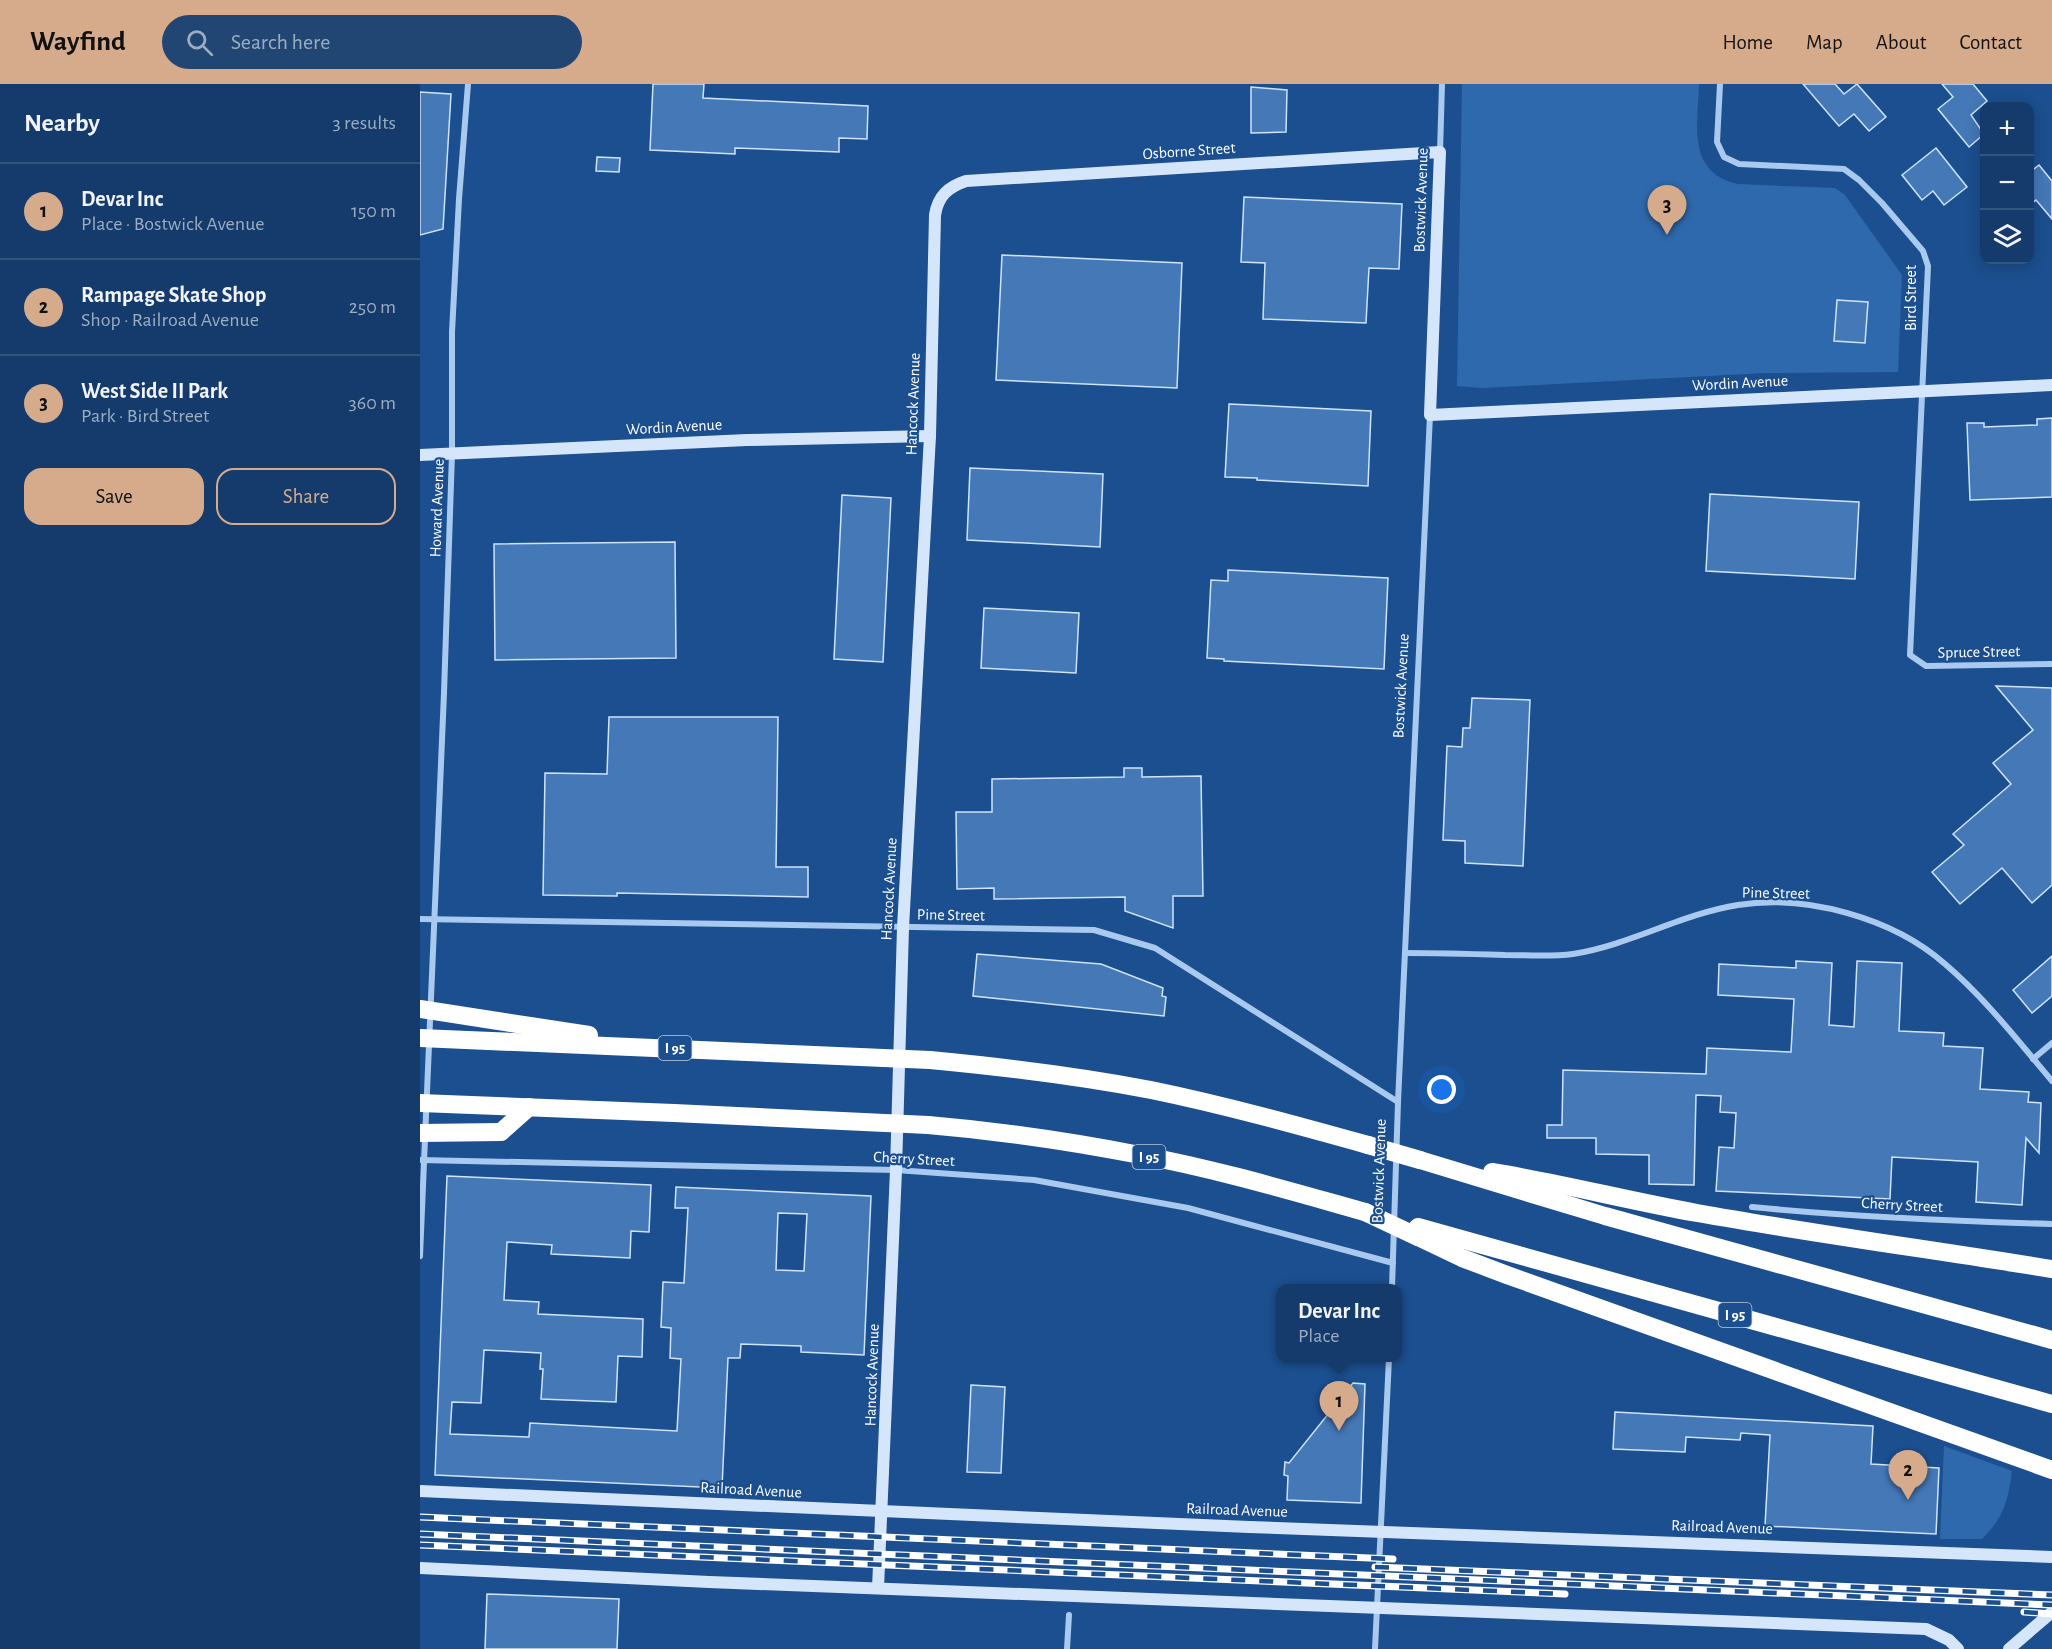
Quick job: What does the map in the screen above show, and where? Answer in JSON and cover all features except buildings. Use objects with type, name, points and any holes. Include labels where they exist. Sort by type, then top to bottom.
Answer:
[{"type":"highway","points":[[420,1009],[658,1047]]},
{"type":"highway","name":"I 95","points":[[420,1038],[930,1060],[1031,1071],[1150,1090],[1264,1116],[1605,1216],[2052,1340]]},
{"type":"highway","name":"I 95","points":[[420,1104],[928,1125],[1025,1135],[1141,1155],[1245,1179],[1365,1212],[1418,1232],[2052,1404]]},
{"type":"highway","points":[[420,1133],[501,1132],[529,1107]]},
{"type":"highway","points":[[1420,1160],[1550,1182],[1701,1214],[2052,1269]]},
{"type":"highway","points":[[1418,1232],[1462,1258],[1507,1275],[2052,1470]]},
{"type":"street","name":"Howard Avenue","points":[[420,1256],[422,1160],[445,681],[452,454],[452,332],[468,84]]},
{"type":"street","name":"Bostwick Avenue","points":[[1392,1284],[1442,84]]},
{"type":"street","name":"Bird Street","points":[[1720,84],[1716,142],[1724,157],[1739,164],[1844,169],[1882,202],[1923,250],[1928,266],[1910,655]]},
{"type":"street","name":"Osborne Street","points":[[943,194],[956,184],[966,181],[1440,152]]},
{"type":"street","name":"Hancock Avenue","points":[[878,1588],[896,1170],[903,928],[930,436],[935,215],[938,202],[943,194]]},
{"type":"street","name":"Wordin Avenue","points":[[1430,415],[1921,390],[2052,386]]},
{"type":"street","name":"Wordin Avenue","points":[[420,455],[747,440],[930,436]]},
{"type":"street","name":"Spruce Street","points":[[1910,655],[1926,666],[2052,664]]},
{"type":"street","name":"Pine Street","points":[[1406,953],[1534,956],[1572,954],[1627,941],[1689,917],[1738,905],[1793,903],[1814,906],[1855,915],[1880,924],[1906,937],[1944,962],[1988,1006],[2052,1081]]},
{"type":"street","name":"Pine Street","points":[[420,919],[1094,930],[1155,948],[1398,1102]]},
{"type":"street","points":[[2033,1059],[2052,1043]]},
{"type":"street","name":"Cherry Street","points":[[422,1160],[896,1170],[1034,1180],[1130,1196],[1244,1221],[1393,1263]]},
{"type":"street","name":"Cherry Street","points":[[1752,1207],[1814,1214],[2052,1224]]},
{"type":"street","points":[[1375,1649],[1389,1362]]},
{"type":"street","name":"Railroad Avenue","points":[[420,1491],[883,1512],[2052,1557]]},
{"type":"street","points":[[420,1568],[708,1582],[1926,1629],[1949,1640],[1958,1649]]},
{"type":"street","points":[[2009,1649],[2052,1611]]},
{"type":"street","points":[[1067,1649],[1069,1615]]},
{"type":"shaded area","points":[[1462,84],[1699,84],[1697,130],[1703,158],[1710,169],[1721,178],[1738,184],[1835,188],[1845,195],[1902,275],[1898,372],[1765,373],[1482,388],[1457,386]]},
{"type":"shaded area","points":[[1944,1446],[2012,1471],[2004,1508],[1982,1539],[1940,1539]]},
{"type":"railway","points":[[420,1517],[1393,1559]]},
{"type":"railway","points":[[420,1534],[2052,1605]]},
{"type":"railway","points":[[420,1545],[1565,1594]]},
{"type":"railway","points":[[1375,1567],[2052,1595]]},
{"type":"railway","points":[[2024,1612],[2052,1614]]},
{"type":"place","name":"West Side II Park","points":[[1667,235]]},
{"type":"place","name":"Devar Inc","points":[[1339,1431]]},
{"type":"place","name":"Rampage Skate Shop","points":[[1908,1500]]}]
